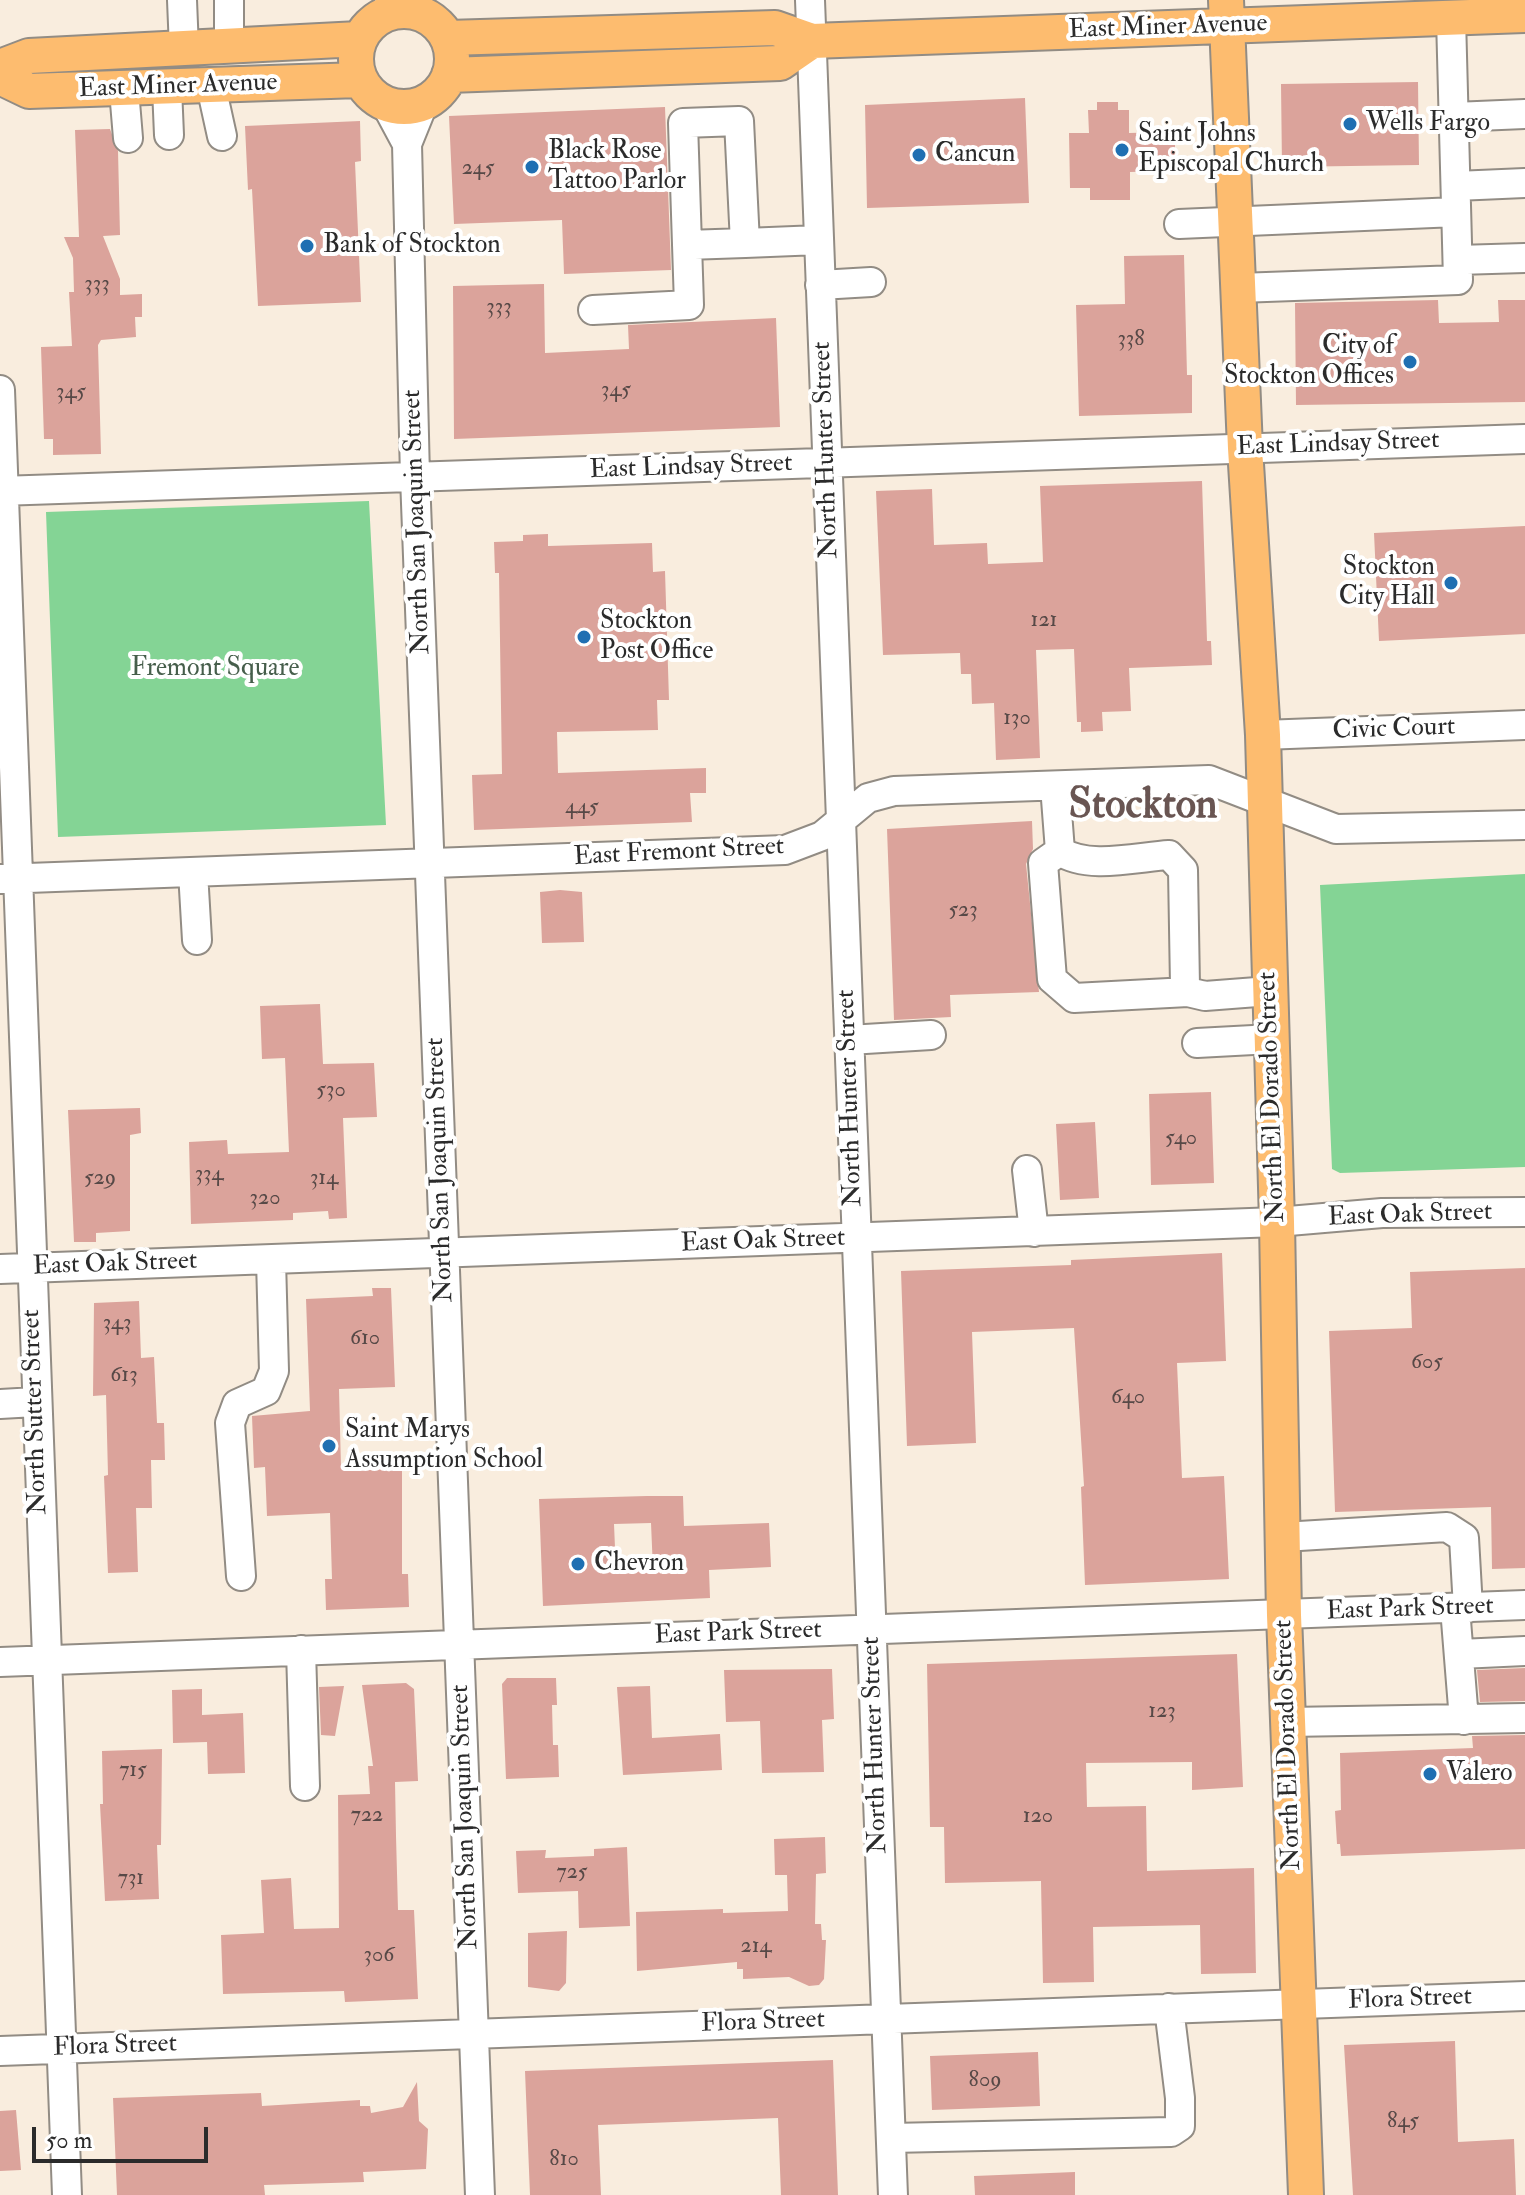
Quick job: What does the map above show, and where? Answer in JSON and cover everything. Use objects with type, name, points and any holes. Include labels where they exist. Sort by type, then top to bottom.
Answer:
[{"type":"main road","points":[[402,7],[438,24],[448,38],[452,54],[449,75],[439,92],[424,102],[401,107],[385,103],[372,95],[360,80],[355,54],[359,39],[368,26],[402,7]]},
{"type":"main road","name":"East Miner Avenue","points":[[448,38],[777,28],[812,41],[1226,13],[1451,18],[1525,15]]},
{"type":"main road","name":"North El Dorado Street","points":[[1226,13],[1245,448],[1263,735],[1284,1615],[1306,2195]]},
{"type":"main road","name":"East Miner Avenue","points":[[0,77],[29,91],[167,88],[277,44],[359,39]]},
{"type":"main road","points":[[449,75],[780,63],[812,41]]},
{"type":"main road","name":"East Miner Avenue","points":[[0,67],[29,56],[184,49],[221,66],[360,80]]},
{"type":"street","points":[[182,0],[184,49]]},
{"type":"street","points":[[222,136],[221,66],[229,0]]},
{"type":"street","name":"North Hunter Street","points":[[810,0],[893,2195]]},
{"type":"street","points":[[1239,288],[1458,280],[1451,18]]},
{"type":"street","points":[[167,88],[169,135]]},
{"type":"street","points":[[124,90],[128,138]]},
{"type":"street","name":"North San Joaquin Street","points":[[424,102],[407,144],[415,477],[480,2195]]},
{"type":"street","name":"North San Joaquin Street","points":[[385,103],[407,144]]},
{"type":"street","points":[[1454,117],[1525,114]]},
{"type":"street","points":[[593,310],[689,305],[683,123],[739,121],[745,243]]},
{"type":"street","points":[[1179,224],[1456,199],[1525,183]]},
{"type":"street","points":[[687,245],[819,240]]},
{"type":"street","points":[[1458,260],[1525,258]]},
{"type":"street","points":[[820,285],[871,282]]},
{"type":"street","name":"North Sutter Street","points":[[0,390],[9,879],[31,1268],[67,2195]]},
{"type":"street","name":"East Lindsay Street","points":[[2,491],[1525,439]]},
{"type":"street","name":"Civic Court","points":[[1263,735],[1525,725]]},
{"type":"street","name":"East Fremont Street","points":[[9,879],[785,850],[801,846],[841,821],[868,798],[894,791],[1209,780],[1336,829],[1525,825]]},
{"type":"street","points":[[1055,786],[1060,851]]},
{"type":"street","points":[[1060,851],[1084,860],[1169,855],[1178,863],[1183,870],[1185,986],[1188,992]]},
{"type":"street","points":[[1060,851],[1043,863],[1052,979],[1074,998],[1188,992],[1205,996],[1270,991]]},
{"type":"street","points":[[193,872],[197,940]]},
{"type":"street","points":[[849,1040],[931,1035]]},
{"type":"street","points":[[1197,1043],[1272,1039]]},
{"type":"street","points":[[1027,1170],[1034,1232]]},
{"type":"street","name":"East Oak Street","points":[[0,1269],[1034,1232],[1277,1222],[1382,1213],[1525,1212]]},
{"type":"street","points":[[241,1576],[230,1423],[237,1404],[266,1391],[274,1371],[271,1260]]},
{"type":"street","points":[[0,1404],[35,1402]]},
{"type":"street","points":[[1283,1537],[1447,1527],[1464,1538],[1460,1654],[1464,1720]]},
{"type":"street","name":"East Park Street","points":[[0,1662],[1525,1605]]},
{"type":"street","points":[[301,1650],[305,1786]]},
{"type":"street","points":[[1460,1654],[1525,1651]]},
{"type":"street","points":[[1288,1722],[1525,1718]]},
{"type":"street","name":"Flora Street","points":[[0,2051],[1525,1996]]},
{"type":"street","points":[[891,2138],[1171,2132],[1180,2126],[1180,2098],[1169,2008]]},
{"type":"green space","name":"Fremont Square","points":[[369,501],[386,825],[58,837],[46,512]]},
{"type":"green space","points":[[1525,874],[1525,1167],[1340,1173],[1332,1169],[1320,885]]},
{"type":"building","name":"Wells Fargo","points":[[1418,82],[1419,165],[1282,167],[1281,84]]},
{"type":"building","name":"Cancun","points":[[1025,98],[1029,203],[867,208],[865,105]]},
{"type":"building","name":"Saint Johns Episcopal Church","points":[[1097,102],[1118,102],[1118,110],[1129,110],[1129,133],[1167,132],[1167,141],[1175,141],[1175,160],[1167,160],[1167,171],[1130,172],[1130,200],[1090,200],[1090,188],[1070,188],[1069,133],[1089,133],[1088,110],[1097,110]]},
{"type":"building","points":[[665,107],[671,270],[564,274],[562,220],[454,224],[449,116]]},
{"type":"building","name":"Bank of Stockton","points":[[360,121],[361,161],[355,162],[361,302],[258,306],[252,189],[248,190],[245,126]]},
{"type":"building","points":[[110,129],[118,151],[120,235],[103,236],[120,279],[120,295],[142,294],[142,317],[135,317],[136,337],[101,340],[98,345],[101,454],[53,455],[53,439],[44,439],[41,347],[72,346],[69,292],[74,292],[73,258],[64,237],[79,237],[75,130]]},
{"type":"building","points":[[1184,255],[1187,375],[1192,375],[1192,413],[1079,416],[1076,305],[1125,304],[1124,256]]},
{"type":"building","points":[[544,284],[545,353],[629,349],[628,325],[776,318],[780,427],[454,439],[453,286]]},
{"type":"building","name":"City of Stockton Offices","points":[[1438,300],[1439,323],[1499,322],[1498,300],[1525,300],[1525,402],[1296,405],[1295,303]]},
{"type":"building","points":[[1202,481],[1207,641],[1211,641],[1212,665],[1129,668],[1131,711],[1102,712],[1103,731],[1081,732],[1081,722],[1077,722],[1074,649],[1036,650],[1040,758],[996,760],[994,703],[972,704],[971,674],[961,674],[960,653],[883,655],[876,491],[932,489],[934,545],[987,543],[988,564],[1043,562],[1040,486]]},
{"type":"building","name":"Stockton City Hall","points":[[1525,526],[1525,634],[1379,641],[1374,533]]},
{"type":"building","name":"Stockton Post Office","points":[[548,534],[548,546],[652,543],[653,572],[665,571],[669,700],[657,700],[658,730],[557,732],[558,773],[706,768],[706,793],[690,793],[692,822],[474,830],[472,775],[502,774],[499,573],[495,573],[494,542],[523,541],[523,535]]},
{"type":"building","points":[[1032,821],[1033,849],[1026,864],[1039,992],[950,995],[951,1017],[894,1020],[887,829]]},
{"type":"building","points":[[540,892],[582,892],[584,942],[542,943]]},
{"type":"building","points":[[320,1004],[323,1064],[374,1063],[377,1117],[343,1118],[347,1218],[329,1219],[328,1211],[293,1213],[293,1220],[191,1224],[189,1142],[227,1140],[228,1154],[289,1152],[285,1058],[262,1059],[260,1006]]},
{"type":"building","points":[[1211,1092],[1214,1183],[1151,1185],[1149,1094]]},
{"type":"building","points":[[140,1108],[141,1133],[130,1135],[130,1231],[96,1233],[96,1242],[74,1242],[68,1110]]},
{"type":"building","points":[[1095,1122],[1099,1198],[1060,1200],[1056,1124]]},
{"type":"building","points":[[1222,1253],[1226,1361],[1177,1363],[1182,1478],[1224,1476],[1229,1579],[1085,1585],[1081,1487],[1084,1486],[1074,1328],[972,1332],[976,1443],[907,1446],[901,1271],[1071,1265],[1071,1260]]},
{"type":"building","points":[[1525,1268],[1525,1568],[1492,1569],[1491,1507],[1335,1512],[1329,1331],[1412,1328],[1410,1272]]},
{"type":"building","points":[[372,1288],[391,1288],[395,1387],[339,1389],[341,1468],[402,1465],[402,1574],[408,1574],[409,1607],[326,1610],[325,1579],[332,1579],[330,1513],[267,1516],[265,1467],[254,1468],[252,1416],[310,1411],[306,1299],[373,1296]]},
{"type":"building","points":[[139,1301],[141,1358],[154,1357],[157,1423],[164,1423],[165,1460],[151,1460],[152,1508],[136,1508],[138,1572],[108,1573],[104,1476],[108,1475],[106,1395],[93,1396],[94,1303]]},
{"type":"building","points":[[683,1496],[684,1526],[769,1523],[771,1567],[709,1570],[710,1598],[543,1606],[539,1499]],"holes":[[[651,1523],[653,1570],[616,1572],[614,1524]]]},
{"type":"building","points":[[1237,1654],[1243,1787],[1192,1790],[1192,1762],[1086,1763],[1087,1807],[1146,1806],[1147,1871],[1254,1868],[1256,1973],[1201,1974],[1200,1925],[1093,1927],[1094,1982],[1043,1983],[1041,1881],[945,1883],[944,1827],[930,1827],[927,1664]]},
{"type":"building","points":[[1525,1668],[1525,1701],[1480,1702],[1477,1670]]},
{"type":"building","points":[[832,1669],[834,1719],[822,1720],[824,1772],[762,1773],[760,1721],[726,1722],[724,1670]]},
{"type":"building","points":[[507,1678],[556,1678],[557,1705],[552,1705],[553,1745],[558,1745],[559,1777],[506,1779],[502,1684]]},
{"type":"building","points":[[406,1683],[414,1689],[418,1781],[395,1782],[398,1910],[414,1910],[418,1999],[345,2002],[344,1991],[223,1994],[221,1935],[264,1933],[261,1880],[291,1878],[294,1929],[339,1928],[338,1795],[370,1794],[368,1766],[373,1766],[362,1685]]},
{"type":"building","points":[[344,1686],[335,1736],[321,1735],[319,1687]]},
{"type":"building","points":[[650,1686],[652,1738],[720,1734],[722,1770],[623,1775],[617,1687]]},
{"type":"building","points":[[202,1689],[202,1715],[243,1713],[245,1773],[208,1774],[207,1742],[173,1743],[172,1690]]},
{"type":"building","points":[[1525,1735],[1525,1849],[1341,1856],[1335,1811],[1341,1810],[1340,1753],[1473,1748],[1472,1736]]},
{"type":"building","points":[[162,1749],[161,1845],[157,1845],[159,1899],[105,1901],[100,1804],[103,1804],[102,1751]]},
{"type":"building","points":[[825,1837],[826,1873],[816,1874],[815,1924],[821,1924],[822,1940],[826,1940],[824,1979],[819,1985],[809,1986],[789,1977],[743,1979],[743,1969],[737,1969],[737,1962],[637,1971],[636,1912],[723,1909],[723,1913],[788,1911],[787,1875],[775,1875],[774,1839]]},
{"type":"building","points":[[627,1847],[630,1926],[579,1928],[578,1891],[518,1893],[516,1851],[546,1850],[545,1858],[594,1856],[594,1849]]},
{"type":"building","points":[[567,1931],[566,1983],[559,1991],[528,1987],[528,1933]]},
{"type":"building","points":[[1455,2041],[1458,2142],[1514,2139],[1516,2195],[1353,2195],[1344,2045]]},
{"type":"building","points":[[1038,2052],[1040,2106],[932,2110],[930,2056]]},
{"type":"building","points":[[833,2060],[838,2195],[781,2195],[778,2118],[598,2125],[601,2195],[530,2195],[525,2071]]},
{"type":"building","points":[[417,2082],[419,2121],[428,2129],[426,2169],[363,2172],[364,2182],[264,2185],[265,2195],[117,2195],[113,2098],[261,2093],[262,2106],[360,2100],[360,2106],[370,2106],[371,2113],[403,2107]]},
{"type":"building","points":[[16,2110],[21,2170],[0,2171],[0,2111]]},
{"type":"building","points":[[1075,2172],[1075,2195],[975,2195],[974,2176]]},
{"type":"place","name":"Wells Fargo","points":[[1350,124]]},
{"type":"place","name":"Saint Johns Episcopal Church","points":[[1122,150]]},
{"type":"place","name":"Cancun","points":[[919,155]]},
{"type":"place","name":"Black Rose Tattoo Parlor","points":[[532,167]]},
{"type":"place","name":"Bank of Stockton","points":[[307,246]]},
{"type":"place","name":"City of Stockton Offices","points":[[1410,362]]},
{"type":"place","name":"Stockton City Hall","points":[[1451,583]]},
{"type":"place","name":"Stockton Post Office","points":[[584,637]]},
{"type":"place","name":"Saint Marys Assumption School","points":[[329,1446]]},
{"type":"place","name":"Chevron","points":[[578,1564]]},
{"type":"place","name":"Valero","points":[[1430,1774]]},
{"type":"district","name":"Stockton","points":[[1143,808]]}]
